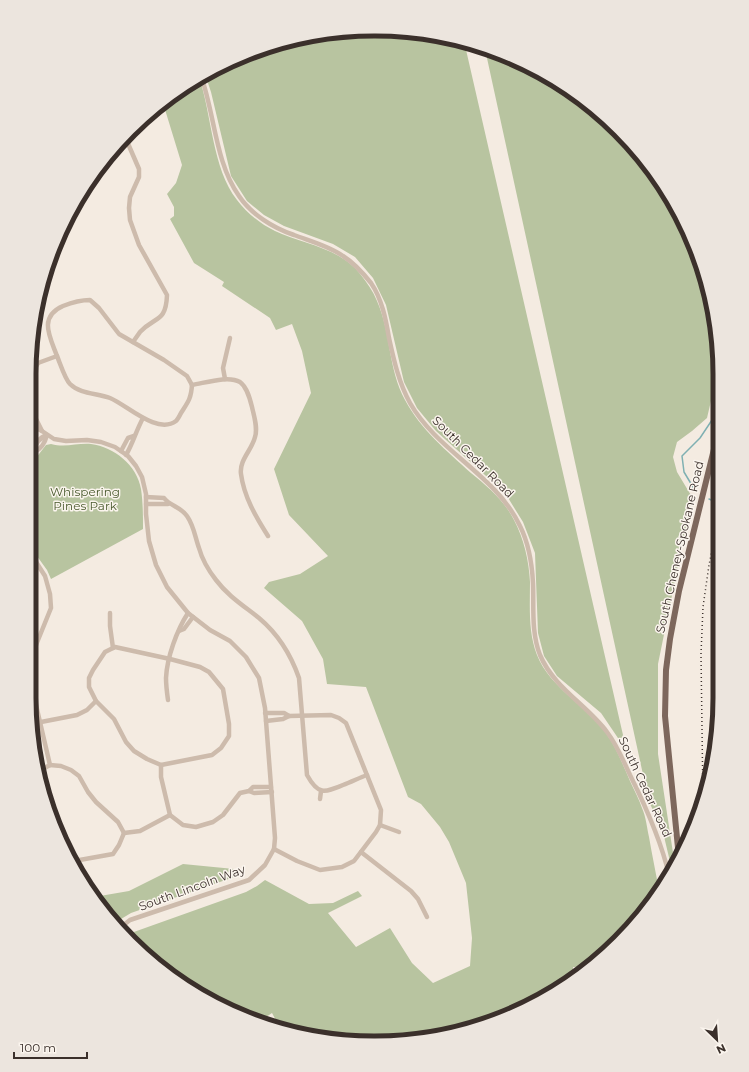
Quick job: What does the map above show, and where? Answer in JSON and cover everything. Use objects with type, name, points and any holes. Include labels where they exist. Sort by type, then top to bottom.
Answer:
[{"type":"main road","name":"South Cheney-Spokane Road","points":[[678,847],[665,716],[666,670],[670,635],[678,592],[713,453]]},
{"type":"street","name":"South Cedar Road","points":[[203,82],[207,91],[220,153],[227,176],[239,197],[254,212],[270,224],[342,255],[360,269],[372,285],[380,302],[401,384],[411,405],[426,426],[488,483],[507,504],[520,526],[530,554],[533,581],[534,635],[540,656],[552,678],[598,720],[618,749],[641,796],[660,844],[667,868]]},
{"type":"street","points":[[128,143],[139,169],[139,177],[130,197],[129,208],[132,230],[167,295],[167,305],[164,313],[159,319],[141,331],[133,342]]},
{"type":"street","points":[[79,300],[90,300],[99,308],[119,334],[133,342],[146,351],[164,360],[187,376],[192,385],[191,398],[177,420],[167,424],[158,424],[143,418],[111,398],[97,393],[78,390],[69,383],[57,356],[48,331],[47,323],[50,315],[57,309],[79,300]]},
{"type":"street","points":[[224,379],[223,368],[230,338]]},
{"type":"street","points":[[36,366],[38,363],[57,356]]},
{"type":"street","points":[[192,385],[224,379],[240,382],[246,389],[256,428],[256,438],[242,465],[241,474],[250,506],[268,536]]},
{"type":"street","points":[[36,418],[42,431]]},
{"type":"street","points":[[126,455],[134,441],[134,436],[143,418]]},
{"type":"street","name":"South Lincoln Way","points":[[36,428],[54,439],[66,442],[86,440],[101,442],[115,447],[126,455],[136,466],[142,477],[146,497],[149,541],[156,565],[167,587],[188,613],[210,630],[230,641],[246,658],[259,678],[266,713],[275,838],[274,849],[265,865],[249,880],[130,920],[124,925]]},
{"type":"street","points":[[36,451],[39,450],[45,442],[47,435]]},
{"type":"street","points":[[120,451],[128,438],[134,436]]},
{"type":"street","points":[[146,497],[164,498],[168,504]]},
{"type":"street","points":[[146,504],[168,504],[179,508],[186,515],[193,526],[204,561],[215,579],[228,594],[260,619],[276,636],[287,651],[299,678],[307,775],[312,784],[321,791],[328,791],[367,775]]},
{"type":"street","points":[[36,562],[45,576],[50,594],[51,608],[36,645]]},
{"type":"street","points":[[110,613],[113,648]]},
{"type":"street","points":[[168,700],[166,677],[173,644],[180,625],[188,613]]},
{"type":"street","points":[[179,631],[184,629],[193,617]]},
{"type":"street","points":[[115,647],[170,659],[200,667],[209,672],[217,680],[223,689],[229,724],[229,736],[221,748],[212,755],[161,765],[134,751],[126,742],[114,719],[96,700],[89,687],[93,670],[106,652],[115,647]]},
{"type":"street","points":[[41,722],[76,715],[87,710],[96,700]]},
{"type":"street","points":[[36,701],[50,765]]},
{"type":"street","points":[[266,713],[284,713],[289,716],[331,715],[343,720],[346,724],[381,810],[380,825],[376,832],[354,861],[342,867],[320,870],[297,861],[274,849]]},
{"type":"street","points":[[266,721],[283,720],[289,716]]},
{"type":"street","points":[[44,768],[50,765],[61,766],[71,770],[79,776],[88,792],[96,802],[118,822],[124,833],[119,846],[113,854],[78,860]]},
{"type":"street","points":[[161,765],[161,777],[170,815],[183,826],[196,827],[212,822],[223,816],[240,793],[249,791],[254,793],[271,789]]},
{"type":"street","points":[[320,799],[321,791]]},
{"type":"street","points":[[124,833],[140,831],[170,815]]},
{"type":"street","points":[[380,825],[399,832]]},
{"type":"street","points":[[361,852],[414,894],[427,917]]},
{"type":"green space","points":[[374,36],[397,37],[419,39],[466,49],[623,735],[620,741],[601,713],[557,676],[544,656],[538,633],[535,553],[523,522],[505,493],[436,431],[417,408],[404,382],[386,305],[373,278],[355,257],[333,244],[284,226],[264,215],[247,201],[231,176],[207,80],[245,62],[287,48],[330,39]]},
{"type":"green space","points":[[486,55],[524,71],[563,93],[598,120],[629,151],[656,186],[678,225],[695,266],[706,308],[712,352],[713,392],[707,418],[677,442],[673,457],[677,472],[692,497],[658,664],[658,754],[673,856],[670,863],[662,828],[649,802]]},
{"type":"green space","points":[[201,84],[217,157],[222,173],[237,200],[249,213],[264,225],[286,236],[332,253],[353,266],[361,275],[374,294],[382,313],[395,376],[399,388],[411,411],[435,440],[495,494],[510,513],[518,527],[527,558],[530,582],[531,628],[537,655],[550,677],[598,723],[610,738],[643,811],[658,884],[643,904],[614,937],[598,952],[579,967],[573,967],[573,972],[563,979],[524,1001],[483,1018],[419,1033],[374,1036],[330,1033],[287,1024],[276,1021],[272,1013],[265,1018],[205,991],[168,966],[131,933],[246,892],[265,880],[309,904],[333,903],[358,891],[362,896],[328,913],[356,947],[390,928],[412,963],[433,983],[470,966],[472,938],[466,883],[449,842],[440,827],[421,804],[408,797],[366,687],[327,684],[323,659],[302,621],[264,588],[269,582],[300,574],[328,556],[289,515],[274,469],[311,393],[302,351],[292,324],[276,330],[270,318],[222,286],[224,282],[194,263],[170,219],[174,216],[174,207],[167,194],[176,183],[182,165],[165,109]]},
{"type":"green space","name":"Whispering Pines Park","points":[[51,444],[61,446],[91,444],[116,453],[135,472],[139,480],[143,514],[143,529],[51,579],[47,570],[36,555],[36,458],[46,445]]},
{"type":"green space","points":[[713,604],[713,638],[712,614]]},
{"type":"green space","points":[[183,864],[234,869],[237,876],[131,913],[119,920],[100,896],[129,891]]},
{"type":"waterway","points":[[693,487],[684,472],[682,456],[700,438],[712,420],[713,416]]},
{"type":"waterway","points":[[709,499],[713,501]]},
{"type":"railway","points":[[703,778],[701,654],[703,607],[713,545]]}]
